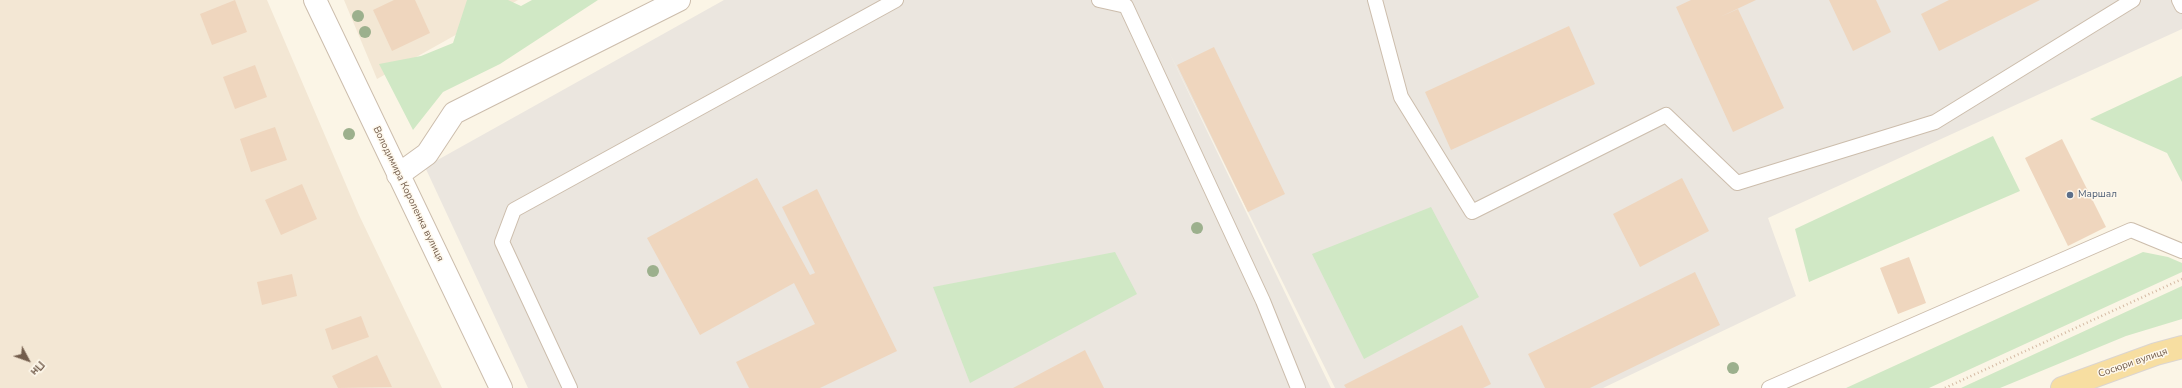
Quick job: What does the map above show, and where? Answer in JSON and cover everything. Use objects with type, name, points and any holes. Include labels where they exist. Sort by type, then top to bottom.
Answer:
[{"type":"main road","name":"Сосюри вулиця","points":[[2062,388],[2156,354],[2182,347]]},
{"type":"street","name":"Володимира Короленка вулиця","points":[[315,0],[398,176],[501,388]]},
{"type":"street","points":[[398,176],[427,154],[454,112],[679,0]]},
{"type":"lane","points":[[570,388],[502,242],[514,210],[896,0]]},
{"type":"lane","points":[[1099,0],[1126,6],[1264,301],[1298,388]]},
{"type":"lane","points":[[1375,0],[1401,96],[1472,212],[1666,115],[1737,183],[1935,122],[2133,0]]},
{"type":"lane","points":[[2179,0],[2182,6]]},
{"type":"lane","points":[[1769,388],[2131,230],[2182,251]]},
{"type":"path","points":[[1945,388],[2182,279]]},
{"type":"shaded area","points":[[0,0],[267,0],[359,215],[442,388],[0,388]]},
{"type":"shaded area","points":[[344,0],[518,0],[377,79]]},
{"type":"shaded area","points":[[724,0],[2182,0],[2182,29],[1768,218],[1796,296],[1603,388],[1335,388],[1168,50],[1331,388],[528,388],[425,167]]},
{"type":"green space","points":[[467,0],[508,0],[521,6],[532,0],[598,0],[500,64],[443,92],[413,130],[379,64],[421,56],[453,43]]},
{"type":"green space","points":[[2182,76],[2182,182],[2167,153],[2090,119]]},
{"type":"green space","points":[[1993,136],[2020,191],[1809,282],[1795,229]]},
{"type":"green space","points":[[1431,207],[1479,297],[1364,359],[1312,254]]},
{"type":"green space","points":[[1115,252],[1137,294],[970,383],[933,287]]},
{"type":"green space","points":[[2143,252],[2168,257],[2182,263],[2182,272],[1929,388],[1846,388]]},
{"type":"green space","points":[[2182,286],[2182,319],[2126,336],[2000,388],[1961,388]]},
{"type":"building","points":[[235,0],[247,32],[212,45],[200,14]]},
{"type":"building","points":[[394,0],[415,0],[430,33],[392,51],[373,10]]},
{"type":"building","points":[[1691,0],[1756,0],[1720,17],[1738,9],[1784,108],[1733,132],[1676,7]]},
{"type":"building","points":[[1829,0],[1876,0],[1891,32],[1853,51]]},
{"type":"building","points":[[1949,0],[2040,0],[1939,51],[1921,14]]},
{"type":"building","points":[[1569,26],[1595,84],[1451,150],[1425,92]]},
{"type":"building","points":[[1214,47],[1285,194],[1248,212],[1177,65]]},
{"type":"building","points":[[255,65],[267,97],[235,109],[223,77]]},
{"type":"building","points":[[275,127],[287,160],[251,172],[240,139]]},
{"type":"building","points":[[2062,139],[2106,227],[2068,246],[2025,158]]},
{"type":"building","points":[[757,178],[810,275],[815,273],[782,207],[817,189],[897,351],[820,388],[749,388],[736,362],[815,324],[794,283],[700,335],[647,238]]},
{"type":"building","points":[[1682,178],[1709,231],[1640,267],[1613,214]]},
{"type":"building","points":[[302,184],[317,219],[281,235],[265,200]]},
{"type":"building","points":[[1909,257],[1926,303],[1898,314],[1880,268]]},
{"type":"building","points":[[1695,272],[1720,325],[1590,388],[1545,388],[1528,354]]},
{"type":"building","points":[[292,274],[297,296],[262,305],[257,282]]},
{"type":"building","points":[[361,316],[369,337],[332,350],[325,329]]},
{"type":"building","points":[[1462,325],[1491,384],[1483,388],[1346,388],[1344,385]]},
{"type":"building","points":[[1085,350],[1104,388],[1013,388]]},
{"type":"building","points":[[377,355],[392,387],[338,388],[332,376]]},
{"type":"place","name":"Маршал","points":[[2070,195]]}]
